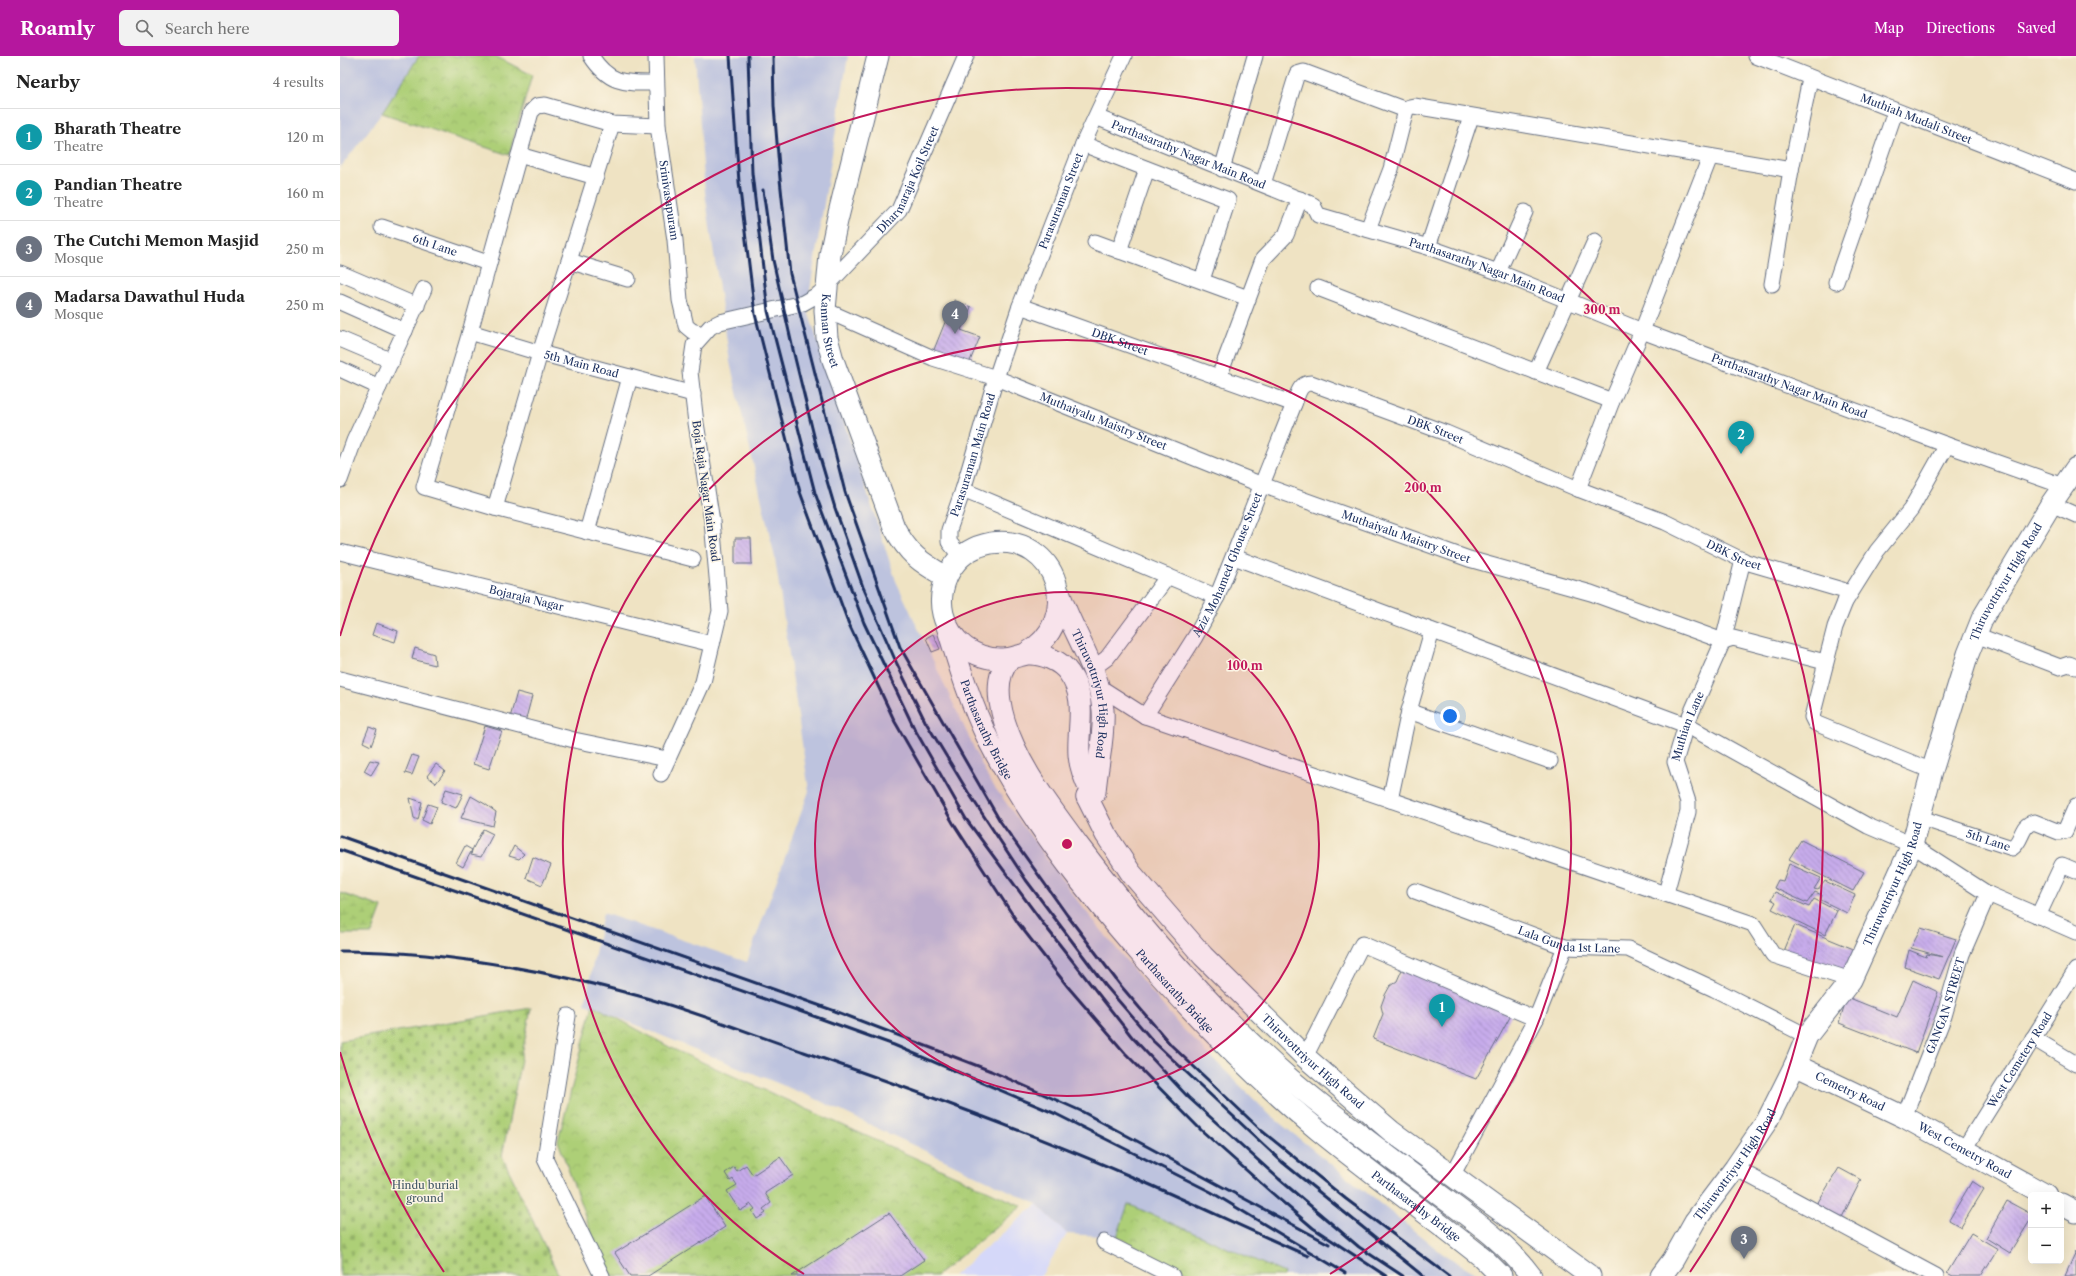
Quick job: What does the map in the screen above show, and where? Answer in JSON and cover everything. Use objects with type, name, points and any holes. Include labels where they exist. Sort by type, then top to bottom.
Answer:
[{"type":"main road","name":"Kannan Street","points":[[878,56],[837,221],[826,287],[825,310],[827,338],[833,360],[894,527],[902,543],[915,558],[946,577]]},
{"type":"main road","name":"Thiruvottriyur High Road","points":[[1661,1276],[1673,1260],[1695,1221],[1735,1168],[1767,1121],[1808,1036],[1851,980],[1912,845],[1918,817],[1932,771],[1982,619],[2063,486],[2076,468]]},
{"type":"main road","points":[[1004,542],[1019,545],[1033,552],[1045,562],[1053,576],[1058,590],[1059,606],[1053,628],[1044,641],[1017,656],[995,659],[973,653],[956,639],[947,626],[941,604],[942,589],[946,577],[967,551],[988,544],[1004,542]]},
{"type":"main road","name":"Thiruvottriyur High Road","points":[[1058,590],[1095,677],[1103,709],[1103,722],[1095,792],[1087,797]]},
{"type":"main road","name":"Parthasarathy Bridge","points":[[947,626],[968,691],[989,740],[1026,805],[1063,840],[1128,907],[1217,1008],[1263,1053],[1326,1109],[1502,1243],[1531,1276]]},
{"type":"main road","name":"Thiruvottriyur High Road","points":[[1017,656],[1042,656],[1059,663],[1066,669],[1077,686],[1081,713],[1079,756],[1083,773],[1091,792],[1087,797]]},
{"type":"main road","name":"Parthasarathy Bridge","points":[[1017,656],[1001,671],[1000,681],[1003,716],[1007,730],[1063,840],[1105,912],[1193,1012],[1250,1070],[1318,1130],[1482,1257],[1501,1276]]},
{"type":"main road","name":"Thiruvottriyur High Road","points":[[1087,797],[1106,835],[1131,873],[1203,956],[1305,1057],[1372,1115],[1452,1176],[1590,1276]]},
{"type":"main road","name":"Cemetry Road","points":[[1795,1065],[1904,1117]]},
{"type":"main road","name":"West Cemetry Road","points":[[1904,1117],[2041,1192]]},
{"type":"main road","points":[[2064,1206],[2076,1212]]},
{"type":"street","points":[[591,56],[599,68],[610,78],[624,83],[656,83]]},
{"type":"street","name":"Srinivasapuram","points":[[656,56],[658,126],[675,240],[680,300],[686,326],[702,334]]},
{"type":"street","name":"Dharmaraja Koil Street","points":[[826,287],[899,210],[966,56]]},
{"type":"street","name":"Parasuraman Street","points":[[1005,349],[1020,306],[1083,144],[1124,56]]},
{"type":"street","points":[[1222,169],[1255,56]]},
{"type":"street","name":"Muthiah Mudali Street","points":[[1756,56],[1810,79],[2076,181]]},
{"type":"street","points":[[1263,184],[1296,77],[1300,73],[1308,74],[1406,110]]},
{"type":"street","points":[[1772,284],[1791,170],[1810,79]]},
{"type":"street","points":[[658,126],[612,124],[545,105],[537,106],[531,112],[470,332],[424,487],[495,508],[693,558]]},
{"type":"street","points":[[1368,230],[1390,169],[1406,110],[1409,107],[1414,106],[1471,117],[1791,170]]},
{"type":"street","points":[[1836,282],[1895,112]]},
{"type":"street","name":"Parthasarathy Nagar Main Road","points":[[1096,117],[1222,169],[1300,199],[1313,205],[1318,215],[1428,247],[1498,272],[1642,331],[1947,445],[2063,486]]},
{"type":"street","points":[[1428,247],[1471,117]]},
{"type":"street","points":[[495,508],[540,353],[612,124]]},
{"type":"street","points":[[1083,144],[1228,200],[1202,280]]},
{"type":"street","points":[[518,155],[596,178]]},
{"type":"street","points":[[1578,489],[1710,157]]},
{"type":"street","points":[[1119,251],[1147,170]]},
{"type":"street","points":[[1219,376],[1264,259],[1286,235],[1300,199]]},
{"type":"street","points":[[1498,272],[1525,212]]},
{"type":"street","name":"6th Lane","points":[[382,227],[488,263]]},
{"type":"street","points":[[1536,372],[1595,241]]},
{"type":"street","points":[[1095,242],[1248,298]]},
{"type":"street","points":[[569,261],[628,279]]},
{"type":"street","points":[[340,273],[417,306]]},
{"type":"street","name":"Boja Raja Nagar Main Road","points":[[661,774],[703,682],[720,611],[712,521],[696,424],[690,365],[694,344],[710,327],[720,322],[803,303],[815,297],[826,287]]},
{"type":"street","points":[[1318,288],[1612,401]]},
{"type":"street","points":[[340,480],[347,438],[379,387],[424,289]]},
{"type":"street","points":[[340,302],[405,331]]},
{"type":"street","name":"DBK Street","points":[[1020,306],[1294,404],[1302,386],[1306,383],[1311,383],[1446,433],[1578,489],[1665,522],[1743,560],[1842,590],[1848,595],[1845,602]]},
{"type":"street","name":"Muthaiyalu Maistry Street","points":[[825,310],[933,358],[996,378],[1262,486],[1469,559],[1591,593],[1723,641],[1733,638],[1825,662]]},
{"type":"street","name":"5th Main Road","points":[[470,332],[540,353],[693,394]]},
{"type":"street","points":[[340,338],[392,361]]},
{"type":"street","name":"Parasuraman Main Road","points":[[961,557],[952,546],[948,537],[1005,349]]},
{"type":"street","points":[[340,369],[379,387]]},
{"type":"street","points":[[587,532],[630,377]]},
{"type":"street","name":"Aziz Mohamed Ghouse Street","points":[[1145,716],[1195,637],[1217,597],[1294,404]]},
{"type":"street","points":[[1932,771],[1813,722],[1812,715],[1835,627],[1845,602],[1877,551],[1911,509],[1947,445]]},
{"type":"street","points":[[963,490],[1217,597]]},
{"type":"street","points":[[2052,504],[2076,515]]},
{"type":"street","name":"Bojaraja Nagar","points":[[340,552],[712,644]]},
{"type":"street","points":[[1234,557],[1432,631],[1527,664],[1686,726],[1868,826],[1912,845],[1988,894],[2076,932]]},
{"type":"street","name":"Muthian Lane","points":[[1666,893],[1688,812],[1688,802],[1675,762],[1686,726],[1723,641],[1743,560]]},
{"type":"street","points":[[1168,576],[1107,658],[1095,677],[1145,716],[1753,924],[1773,955],[1851,980]]},
{"type":"street","points":[[1390,800],[1410,711],[1432,631]]},
{"type":"street","points":[[1976,635],[2060,667],[2068,664],[2076,667]]},
{"type":"street","points":[[340,679],[574,740],[668,759]]},
{"type":"street","points":[[1410,711],[1550,761]]},
{"type":"street","name":"5th Lane","points":[[1918,817],[2012,848],[2019,841],[2024,828],[2030,823],[2034,822],[2059,832],[2065,831],[2076,806]]},
{"type":"street","points":[[2038,916],[2062,865],[2076,871]]},
{"type":"street","name":"Lala Gunda 1st Lane","points":[[1415,891],[1565,947],[1628,949],[1714,988],[1808,1036]]},
{"type":"street","name":"GANGAN STREET","points":[[1904,1117],[1944,1016],[1962,954],[1988,894]]},
{"type":"street","points":[[1305,1057],[1362,944],[1536,1019]]},
{"type":"street","points":[[1452,1176],[1536,1019],[1565,947]]},
{"type":"street","name":"West Cemetery Road","points":[[1964,1149],[2076,970]]},
{"type":"street","points":[[568,1016],[545,1159],[602,1276]]},
{"type":"street","points":[[2033,1038],[2076,1064]]},
{"type":"street","points":[[1735,1168],[1936,1276]]},
{"type":"street","points":[[1104,1242],[1172,1276]]},
{"type":"shaded area","points":[[340,56],[419,56],[382,113],[340,168]]},
{"type":"shaded area","points":[[695,56],[848,56],[807,308],[896,581],[988,778],[1080,904],[1177,1023],[1271,1116],[1443,1254],[1481,1276],[1283,1276],[1284,1274],[1128,1204],[1117,1237],[1067,1234],[1037,1204],[816,1099],[585,1004],[603,913],[747,962],[809,791],[775,558],[730,362],[705,193]]},
{"type":"shaded area","points":[[1037,1204],[1067,1234],[1041,1276],[953,1276]]},
{"type":"green space","points":[[419,56],[495,56],[532,75],[509,155],[382,113]]},
{"type":"green space","points":[[340,893],[382,907],[372,934],[340,934]]},
{"type":"green space","points":[[593,1005],[673,1049],[1022,1206],[936,1276],[611,1276],[600,1257],[558,1141]]},
{"type":"green space","name":"Hindu burial ground","points":[[531,1008],[502,1156],[559,1276],[340,1276],[340,1041]]},
{"type":"green space","points":[[1128,1204],[1284,1273],[1283,1276],[1194,1276],[1117,1237]]},
{"type":"building","points":[[954,300],[971,307],[961,330],[980,337],[968,366],[933,352]]},
{"type":"building","points":[[735,538],[751,538],[752,564],[735,564]]},
{"type":"building","points":[[376,623],[398,631],[395,642],[372,635]]},
{"type":"building","points":[[933,634],[940,649],[932,652],[926,638]]},
{"type":"building","points":[[415,648],[434,654],[435,665],[412,659]]},
{"type":"building","points":[[517,692],[532,696],[525,722],[510,718]]},
{"type":"building","points":[[485,726],[502,731],[489,769],[473,764]]},
{"type":"building","points":[[369,727],[377,730],[371,746],[363,742]]},
{"type":"building","points":[[412,755],[419,757],[412,775],[405,773]]},
{"type":"building","points":[[370,760],[379,762],[371,775],[364,771]]},
{"type":"building","points":[[436,764],[445,771],[436,783],[427,776]]},
{"type":"building","points":[[446,789],[463,794],[456,808],[441,802]]},
{"type":"building","points":[[471,796],[496,812],[493,826],[461,818]]},
{"type":"building","points":[[410,798],[422,802],[418,820],[414,818]]},
{"type":"building","points":[[428,804],[437,807],[430,824],[422,820]]},
{"type":"building","points":[[483,829],[493,834],[481,857],[471,855]]},
{"type":"building","points":[[1801,840],[1864,872],[1853,891],[1789,859]]},
{"type":"building","points":[[465,846],[472,850],[463,867],[456,863]]},
{"type":"building","points":[[514,846],[524,854],[519,859],[509,856]]},
{"type":"building","points":[[533,857],[551,865],[542,885],[526,878]]},
{"type":"building","points":[[1789,864],[1821,878],[1814,889],[1818,890],[1825,881],[1855,895],[1847,913],[1821,900],[1822,895],[1815,892],[1807,903],[1774,888],[1778,880],[1783,881]]},
{"type":"building","points":[[1775,892],[1809,907],[1814,899],[1837,911],[1825,935],[1772,909],[1776,902],[1771,899]]},
{"type":"building","points":[[1795,925],[1856,950],[1846,976],[1784,951]]},
{"type":"building","points":[[1921,928],[1956,939],[1939,979],[1905,967],[1909,950],[1926,957],[1927,954],[1943,957],[1911,948]]},
{"type":"building","points":[[1404,965],[1515,1008],[1476,1079],[1373,1039],[1383,1014],[1381,1006],[1385,995],[1390,986],[1397,981]]},
{"type":"building","points":[[1913,980],[1938,992],[1916,1053],[1839,1023],[1847,997],[1897,1017]]},
{"type":"building","points":[[780,1157],[793,1175],[765,1193],[771,1203],[763,1209],[766,1213],[757,1219],[752,1211],[755,1209],[751,1204],[740,1211],[727,1191],[737,1185],[733,1179],[730,1181],[725,1173],[734,1167],[737,1171],[746,1165],[753,1175]]},
{"type":"building","points":[[1839,1168],[1861,1180],[1840,1221],[1815,1207]]},
{"type":"building","points":[[1972,1181],[1984,1189],[1961,1227],[1949,1220]]},
{"type":"building","points":[[705,1196],[725,1227],[648,1276],[630,1276],[615,1253]]},
{"type":"building","points":[[2007,1201],[2028,1212],[2028,1224],[2010,1253],[1986,1238]]},
{"type":"building","points":[[889,1213],[924,1260],[900,1276],[792,1276]]},
{"type":"building","points":[[1971,1233],[1998,1249],[1981,1276],[1953,1276],[1947,1273]]},
{"type":"building","points":[[2076,1251],[2076,1276],[2065,1276]]},
{"type":"railway","points":[[730,56],[739,182],[755,314],[800,492],[848,622],[895,722],[953,823],[1018,923],[1068,987],[1125,1053],[1201,1130],[1272,1193],[1313,1228],[1386,1276]]},
{"type":"railway","points":[[748,56],[752,173],[768,311],[815,493],[864,623],[914,728],[966,819],[1042,922],[1132,1037],[1188,1097],[1279,1179],[1359,1247],[1403,1276]]},
{"type":"railway","points":[[773,56],[774,106],[790,274],[845,492],[900,647],[1000,821],[1067,915],[1121,986],[1171,1045],[1262,1131],[1346,1199],[1449,1276]]},
{"type":"railway","points":[[763,190],[773,260],[794,354],[816,444],[835,508],[863,587],[897,664],[925,721],[968,792],[1026,880],[1105,985],[1153,1041],[1282,1162],[1423,1276]]},
{"type":"railway","points":[[340,836],[835,1011],[991,1071],[1081,1111],[1329,1244]]},
{"type":"railway","points":[[340,850],[894,1045],[1056,1114],[1211,1192],[1345,1273]]},
{"type":"railway","points":[[340,951],[416,954],[491,963],[602,986],[680,1008],[886,1081],[1009,1127],[1130,1176],[1308,1256]]},
{"type":"place","name":"Madarsa Dawathul Huda","points":[[955,334]]},
{"type":"place","name":"Pandian Theatre","points":[[1741,454]]},
{"type":"place","name":"Bharath Theatre","points":[[1442,1027]]},
{"type":"place","name":"The Cutchi Memon Masjid","points":[[1744,1259]]}]
